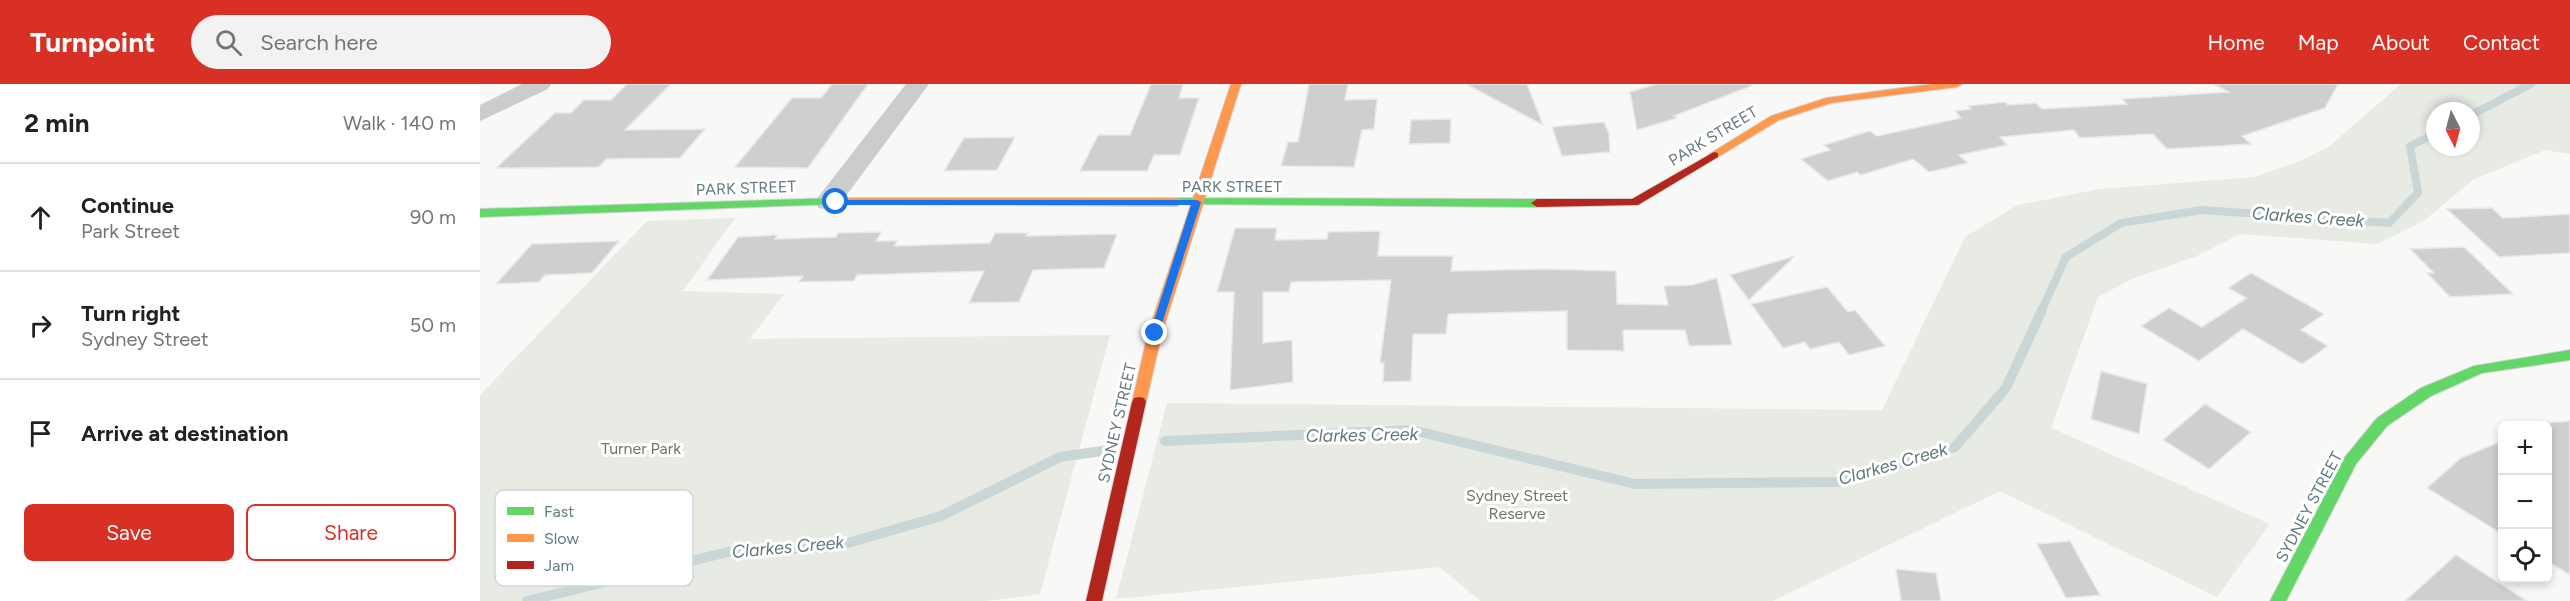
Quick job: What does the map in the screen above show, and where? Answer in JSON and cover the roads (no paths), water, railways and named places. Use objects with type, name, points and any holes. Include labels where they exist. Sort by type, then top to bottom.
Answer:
[{"type":"street","points":[[480,114],[540,84]]},
{"type":"street","points":[[828,202],[918,84]]},
{"type":"street","name":"SYDNEY STREET","points":[[1094,601],[1155,333],[1236,84]]},
{"type":"street","name":"PARK STREET","points":[[480,213],[828,202],[1634,203],[1775,118],[1830,100],[1957,84]]},
{"type":"street","name":"SYDNEY STREET","points":[[2278,601],[2350,461],[2382,422],[2426,392],[2479,369],[2570,355]]},
{"type":"waterway","name":"Clarkes Creek","points":[[2480,110],[2531,84]]},
{"type":"waterway","name":"Clarkes Creek","points":[[2041,312],[2066,257],[2121,223],[2202,210],[2389,223],[2418,193],[2410,146],[2426,138]]},
{"type":"waterway","name":"Clarkes Creek","points":[[1165,441],[1412,430],[1635,484],[1838,482],[1955,447],[2006,388],[2042,310]]},
{"type":"waterway","name":"Clarkes Creek","points":[[693,561],[728,552],[834,547],[941,516],[1060,457],[1109,450]]},
{"type":"waterway","name":"Clarkes Creek","points":[[527,601],[589,586]]},
{"type":"park label","name":"Turner Park","points":[[641,448]]},
{"type":"park label","name":"Sydney Street Reserve","points":[[1517,504]]}]
